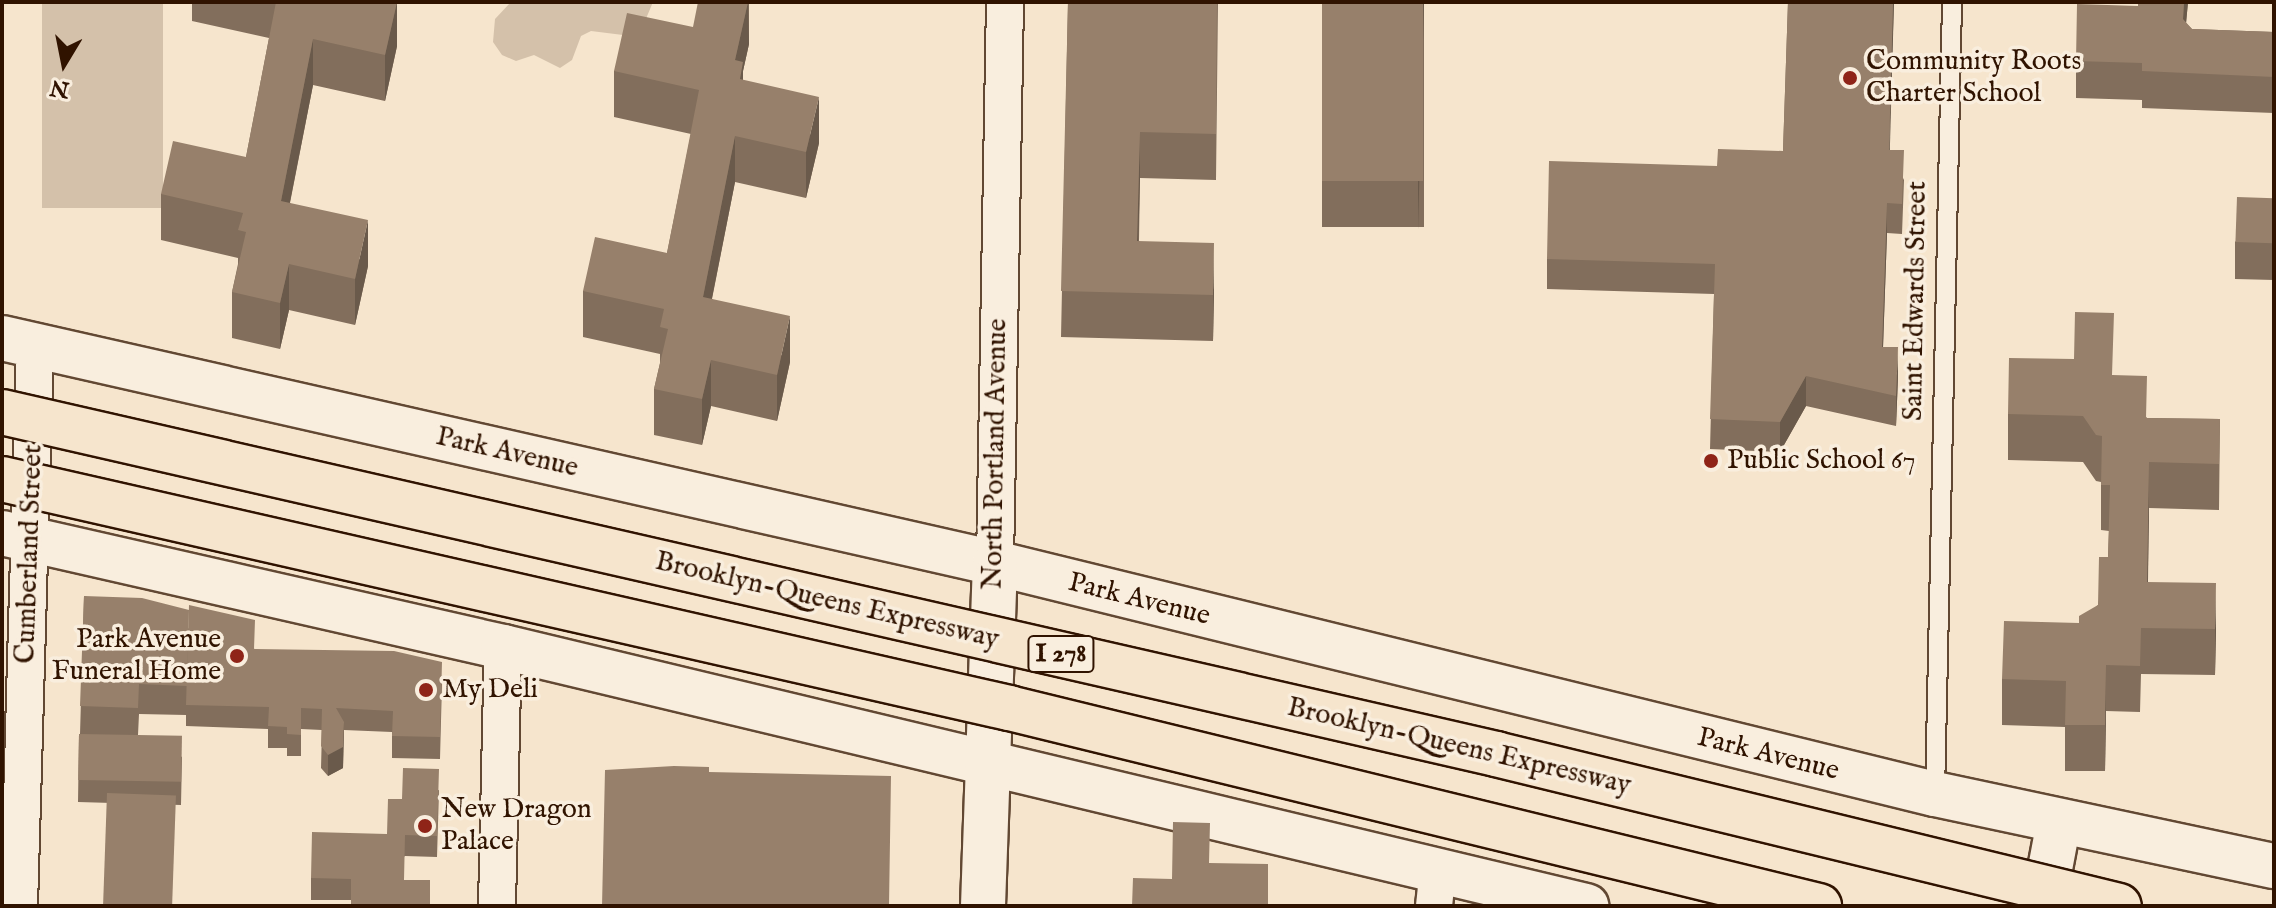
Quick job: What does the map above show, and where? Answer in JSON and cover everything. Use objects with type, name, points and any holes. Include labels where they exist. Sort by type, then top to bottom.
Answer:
[{"type":"highway","name":"Brooklyn-Queens Expressway","points":[[2,412],[1496,754],[2119,906]]},
{"type":"highway","name":"I 278","points":[[2,479],[1009,708],[1819,906]]},
{"type":"main road","name":"Park Avenue","points":[[19,342],[995,563],[1935,794],[2274,866]]},
{"type":"main road","points":[[16,536],[987,762],[1436,888],[1586,906]]},
{"type":"main road","name":"North Portland Avenue","points":[[983,906],[995,563]]},
{"type":"main road","points":[[2043,906],[2059,821]]},
{"type":"street","name":"North Portland Avenue","points":[[995,563],[1005,2]]},
{"type":"street","name":"Cumberland Street","points":[[19,342],[16,536],[19,906]]},
{"type":"street","points":[[497,906],[503,647]]},
{"type":"lane","name":"Saint Edwards Street","points":[[1935,794],[1952,2]]},
{"type":"shaded area","points":[[42,2],[163,2],[163,208],[42,208]]},
{"type":"shaded area","points":[[511,2],[653,2],[645,21],[623,35],[591,31],[581,36],[572,60],[560,68],[534,55],[516,61],[502,55],[493,42],[495,19]]},
{"type":"building","points":[[276,2],[397,2],[385,55],[313,39],[281,201],[368,220],[355,279],[289,264],[280,303],[232,292],[246,232],[238,230],[243,213],[161,194],[173,141],[246,157]]},
{"type":"building","points":[[698,2],[748,2],[735,60],[743,62],[740,79],[819,97],[806,152],[735,136],[703,297],[790,316],[777,375],[711,360],[702,399],[654,389],[668,329],[660,327],[664,309],[583,291],[595,237],[667,253],[699,90],[614,71],[627,13],[693,27]]},
{"type":"building","points":[[1068,2],[1217,2],[1216,134],[1140,132],[1137,241],[1214,243],[1213,295],[1061,291]]},
{"type":"building","points":[[1322,2],[1423,2],[1423,181],[1322,181]]},
{"type":"building","points":[[1788,2],[1893,2],[1889,150],[1904,150],[1902,204],[1887,203],[1882,347],[1898,347],[1896,396],[1806,376],[1780,422],[1710,419],[1715,264],[1547,259],[1549,161],[1717,166],[1718,149],[1783,151]]},
{"type":"building","points":[[2138,2],[2184,2],[2183,19],[2192,29],[2274,32],[2274,77],[2142,71],[2142,63],[2076,61],[2077,4],[2138,6]]},
{"type":"building","points":[[2237,197],[2274,198],[2272,243],[2235,242]]},
{"type":"building","points":[[2075,312],[2114,313],[2112,375],[2147,376],[2146,418],[2220,419],[2219,464],[2149,462],[2147,582],[2216,583],[2215,629],[2141,628],[2140,666],[2106,665],[2105,725],[2065,725],[2066,681],[2002,679],[2004,621],[2079,623],[2079,616],[2098,605],[2099,557],[2108,557],[2110,485],[2101,485],[2102,436],[2096,435],[2083,416],[2008,414],[2009,358],[2074,359]]},
{"type":"building","points":[[84,596],[142,598],[189,610],[187,686],[139,684],[138,708],[80,706]]},
{"type":"building","points":[[189,605],[255,620],[254,649],[394,651],[442,662],[440,737],[392,736],[393,711],[336,708],[344,722],[343,747],[328,755],[321,746],[322,709],[301,708],[301,735],[287,734],[287,727],[268,726],[269,707],[186,705]]},
{"type":"building","points":[[79,734],[182,736],[181,782],[78,780]]},
{"type":"building","points":[[709,767],[709,772],[891,776],[889,906],[602,906],[605,770]]},
{"type":"building","points":[[403,768],[439,769],[437,836],[405,835],[404,880],[430,880],[430,906],[351,906],[351,879],[311,878],[312,832],[387,834],[388,799],[402,799]]},
{"type":"building","points":[[107,793],[176,795],[172,906],[103,906]]},
{"type":"building","points":[[1173,822],[1210,823],[1209,863],[1268,864],[1268,906],[1132,906],[1133,878],[1172,879]]},
{"type":"place","name":"Community Roots Charter School","points":[[1850,78]]},
{"type":"place","name":"Public School 67","points":[[1711,461]]},
{"type":"place","name":"Park Avenue Funeral Home","points":[[237,656]]},
{"type":"place","name":"My Deli","points":[[426,690]]},
{"type":"place","name":"New Dragon Palace","points":[[425,826]]}]
